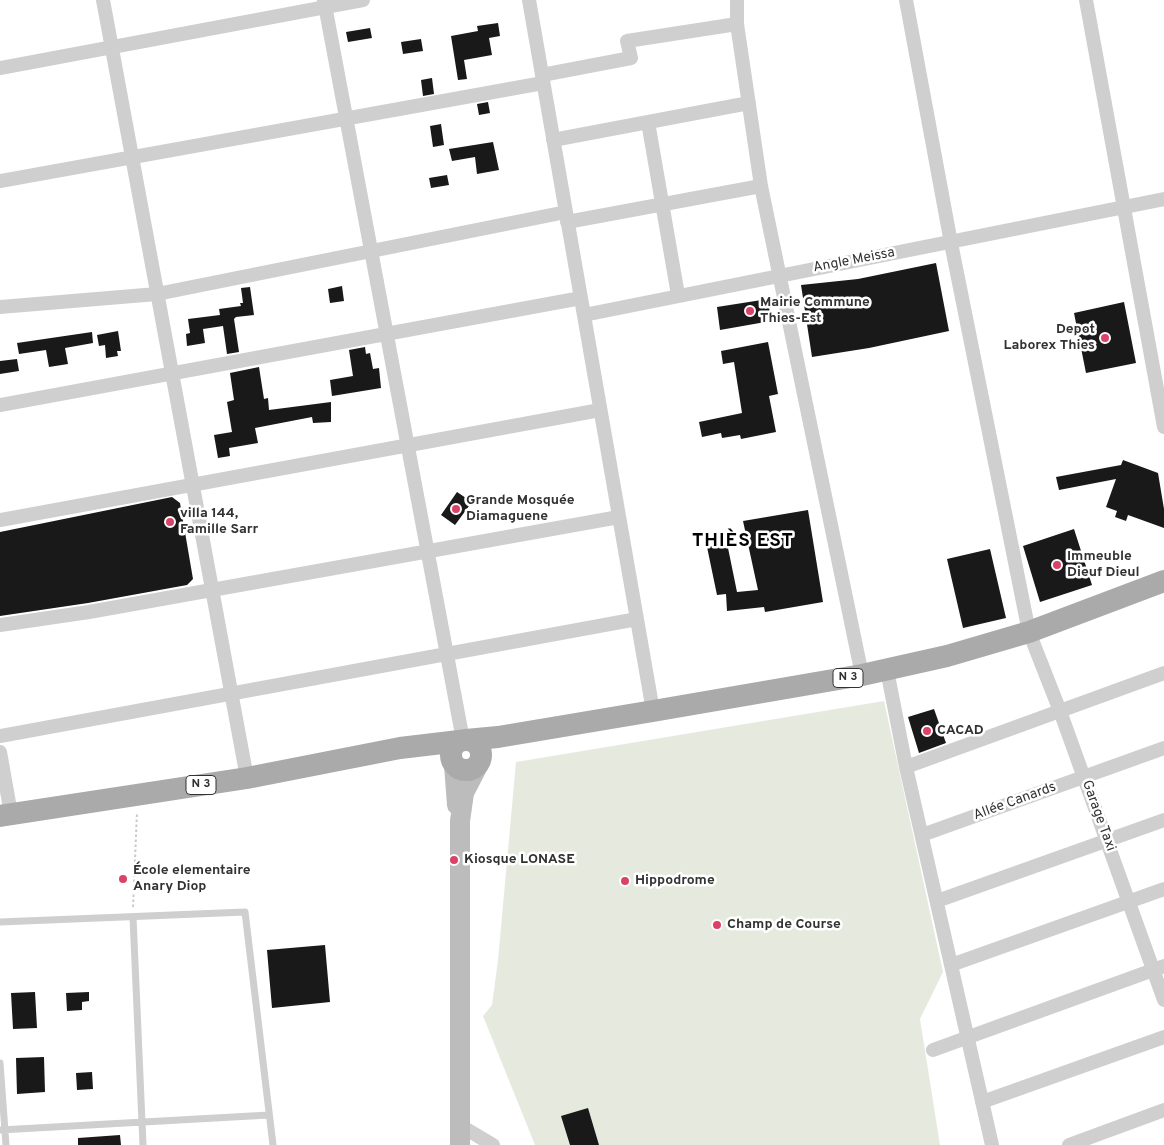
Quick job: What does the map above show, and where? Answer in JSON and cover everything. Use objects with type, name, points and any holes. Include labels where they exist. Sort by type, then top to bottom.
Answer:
[{"type":"main road","name":"N 3","points":[[6,815],[247,778],[400,748],[459,749],[521,733],[653,712],[887,670],[947,656],[1029,632],[1164,581]]},
{"type":"main road","name":"N 3","points":[[480,762],[521,733]]},
{"type":"main road","points":[[460,822],[455,798],[459,749],[477,744],[482,754],[480,762],[464,793],[460,822],[461,1135]]},
{"type":"street","points":[[103,0],[247,778]]},
{"type":"street","points":[[0,68],[325,3],[363,0]]},
{"type":"street","points":[[528,0],[653,712]]},
{"type":"street","points":[[736,0],[737,24],[761,186],[862,675]]},
{"type":"street","name":"Garage Taxi","points":[[906,0],[951,242],[1029,632],[1060,711],[1128,902],[1159,968],[1164,1000]]},
{"type":"street","points":[[1086,0],[1164,427]]},
{"type":"street","points":[[325,3],[446,654],[459,749]]},
{"type":"street","points":[[0,181],[346,118],[542,79],[630,58],[627,41],[737,24]]},
{"type":"street","points":[[553,140],[749,103]]},
{"type":"street","points":[[648,122],[678,295]]},
{"type":"street","points":[[0,307],[157,294],[371,251],[566,216],[662,204],[761,186]]},
{"type":"street","name":"Angle Meissa","points":[[584,315],[1164,199]]},
{"type":"street","points":[[0,405],[581,298]]},
{"type":"street","points":[[0,520],[600,410]]},
{"type":"street","points":[[0,625],[619,517]]},
{"type":"street","points":[[0,736],[637,618]]},
{"type":"street","points":[[887,670],[906,767],[992,1145]]},
{"type":"street","points":[[906,767],[1164,674]]},
{"type":"street","name":"Allée Canards","points":[[922,835],[1164,748]]},
{"type":"street","points":[[0,752],[6,815]]},
{"type":"street","points":[[937,901],[1164,820]]},
{"type":"street","points":[[952,966],[1164,889]]},
{"type":"street","points":[[933,1050],[1159,968]]},
{"type":"street","points":[[982,1102],[1164,1037]]},
{"type":"street","points":[[1069,1145],[1164,1110]]},
{"type":"street","points":[[461,1135],[493,1145]]},
{"type":"lane","points":[[0,922],[245,912],[273,1145]]},
{"type":"lane","points":[[133,916],[143,1145]]},
{"type":"lane","points":[[0,1063],[2,1130],[6,1145]]},
{"type":"lane","points":[[2,1130],[269,1115]]},
{"type":"path","points":[[133,916],[138,795]]},
{"type":"shaded area","name":"Champ de Course","points":[[884,701],[943,972],[920,1019],[940,1145],[535,1145],[483,1016],[492,1005],[498,960],[516,762]]},
{"type":"building","points":[[498,23],[500,36],[489,38],[492,55],[464,60],[467,79],[458,80],[451,36],[478,31],[477,26]]},
{"type":"building","points":[[370,28],[372,38],[348,42],[346,32]]},
{"type":"building","points":[[421,39],[423,51],[403,54],[401,42]]},
{"type":"building","points":[[432,78],[434,94],[423,96],[421,80]]},
{"type":"building","points":[[488,102],[490,113],[479,115],[477,104]]},
{"type":"building","points":[[441,124],[444,145],[433,147],[430,126]]},
{"type":"building","points":[[493,142],[499,170],[477,174],[475,157],[452,161],[449,149]]},
{"type":"building","points":[[447,175],[449,185],[431,188],[429,178]]},
{"type":"building","points":[[936,263],[949,331],[869,348],[812,357],[801,285],[858,279]]},
{"type":"building","points":[[342,286],[344,301],[330,303],[328,289]]},
{"type":"building","points":[[250,287],[254,315],[236,317],[234,319],[239,352],[227,354],[223,326],[203,329],[205,343],[187,346],[186,334],[190,333],[188,319],[220,315],[219,309],[241,306],[240,303],[243,303],[241,288]]},
{"type":"building","points":[[768,299],[771,321],[720,330],[717,307]]},
{"type":"building","name":"Depot Laborex Thies","points":[[1124,302],[1136,363],[1086,373],[1074,313]]},
{"type":"building","points":[[118,331],[121,351],[117,351],[118,356],[106,358],[105,345],[99,346],[97,335]]},
{"type":"building","points":[[92,332],[93,343],[65,348],[68,364],[49,367],[46,350],[19,354],[17,343]]},
{"type":"building","points":[[768,342],[778,394],[769,396],[776,432],[741,439],[740,435],[722,438],[721,433],[702,437],[699,422],[742,413],[734,362],[723,364],[721,351]]},
{"type":"building","points":[[365,347],[366,354],[370,353],[373,369],[379,368],[381,388],[332,396],[330,380],[353,376],[349,350]]},
{"type":"building","points":[[17,359],[19,371],[0,374],[0,361]]},
{"type":"building","points":[[259,367],[264,399],[268,398],[269,410],[331,402],[331,422],[313,423],[312,417],[255,428],[258,443],[229,448],[230,456],[218,458],[214,435],[232,432],[227,402],[234,400],[230,373]]},
{"type":"building","points":[[1123,460],[1158,473],[1164,509],[1164,528],[1128,515],[1126,521],[1115,517],[1117,511],[1106,507],[1116,479],[1059,490],[1056,477],[1121,465]]},
{"type":"building","name":"Grande Mosquée Diamaguene","points":[[457,492],[472,502],[455,525],[441,515]]},
{"type":"building","points":[[172,497],[180,503],[193,579],[187,585],[88,603],[0,616],[0,532]]},
{"type":"building","points":[[808,510],[823,602],[765,612],[764,607],[727,611],[726,594],[717,595],[707,547],[727,543],[737,592],[758,590],[743,521]]},
{"type":"building","name":"Immeuble Dieuf Dieul","points":[[1074,529],[1092,585],[1040,602],[1023,546]]},
{"type":"building","points":[[990,549],[1006,618],[963,628],[947,559]]},
{"type":"building","name":"CACAD","points":[[934,709],[946,743],[919,753],[908,717]]},
{"type":"building","points":[[325,945],[330,1002],[272,1008],[267,950]]},
{"type":"building","points":[[35,992],[37,1028],[13,1029],[11,993]]},
{"type":"building","points":[[89,992],[89,1001],[82,1002],[82,1010],[67,1011],[66,993]]},
{"type":"building","points":[[44,1057],[45,1092],[17,1094],[16,1058]]},
{"type":"building","points":[[92,1072],[93,1089],[77,1090],[76,1073]]},
{"type":"building","points":[[588,1108],[599,1145],[570,1145],[561,1116]]},
{"type":"building","points":[[120,1135],[121,1145],[78,1145],[78,1138]]},
{"type":"place","name":"Mairie Commune Thies-Est","points":[[750,311]]},
{"type":"place","name":"Depot Laborex Thies","points":[[1105,338]]},
{"type":"place","name":"Grande Mosquée Diamaguene","points":[[456,509]]},
{"type":"place","name":"villa 144, Famille Sarr","points":[[170,522]]},
{"type":"place","name":"Immeuble Dieuf Dieul","points":[[1057,565]]},
{"type":"place","name":"CACAD","points":[[927,731]]},
{"type":"place","name":"Kiosque LONASE","points":[[454,860]]},
{"type":"place","name":"École elementaire Anary Diop","points":[[123,879]]},
{"type":"place","name":"Hippodrome","points":[[625,881]]},
{"type":"place","name":"Champ de Course","points":[[717,925]]},
{"type":"district","name":"THIÈS EST","points":[[743,542]]}]
